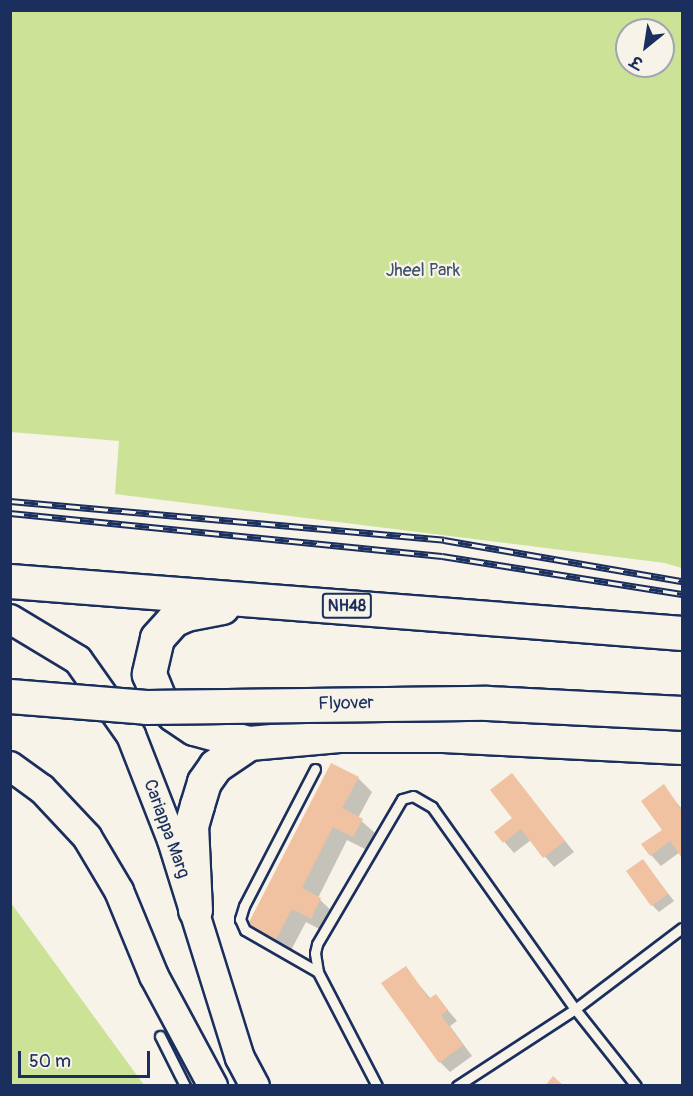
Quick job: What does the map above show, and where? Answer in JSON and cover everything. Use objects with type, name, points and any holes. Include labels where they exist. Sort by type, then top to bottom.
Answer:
[{"type":"highway","name":"NH48","points":[[10,581],[682,633]]},
{"type":"highway","points":[[263,600],[194,612],[173,620],[157,638],[150,661],[149,674],[153,688],[173,714],[194,728],[249,743],[339,735],[443,735],[682,747]]},
{"type":"highway","name":"Flyover","points":[[10,696],[146,707],[487,703],[682,713]]},
{"type":"highway","points":[[195,910],[191,826],[204,782],[215,766],[249,743]]},
{"type":"main road","name":"Cariappa Marg","points":[[10,619],[78,660],[131,735],[195,910],[240,1058],[255,1086]]},
{"type":"main road","points":[[10,766],[42,789],[87,837],[119,891],[154,976],[213,1086]]},
{"type":"lane","points":[[315,769],[244,906],[240,919],[245,930],[318,972]]},
{"type":"lane","points":[[378,1086],[318,972],[315,953],[317,944],[402,800],[413,796],[432,807],[575,1009],[636,1086]]},
{"type":"lane","points":[[457,1086],[575,1009],[682,928]]},
{"type":"lane","points":[[159,1036],[185,1086]]},
{"type":"green space","name":"Jheel Park","points":[[10,11],[682,11],[682,568],[665,563],[115,494],[119,441],[11,432]]},
{"type":"green space","points":[[11,903],[144,1085],[11,1085]]},
{"type":"building","points":[[331,763],[359,777],[342,808],[363,819],[353,837],[333,827],[302,888],[321,898],[311,919],[292,909],[275,941],[247,926]]},
{"type":"building","points":[[512,773],[565,841],[543,858],[521,829],[503,843],[494,832],[512,818],[490,790]]},
{"type":"building","points":[[664,784],[682,811],[682,858],[670,841],[650,856],[641,844],[662,830],[641,801]]},
{"type":"building","points":[[643,859],[668,894],[651,906],[626,871]]},
{"type":"building","points":[[406,966],[429,999],[436,994],[448,1010],[441,1015],[463,1045],[439,1063],[381,983]]},
{"type":"building","points":[[553,1076],[564,1086],[545,1086]]},
{"type":"railway","points":[[10,501],[444,540],[682,581]]},
{"type":"railway","points":[[10,513],[442,556],[682,594]]}]
